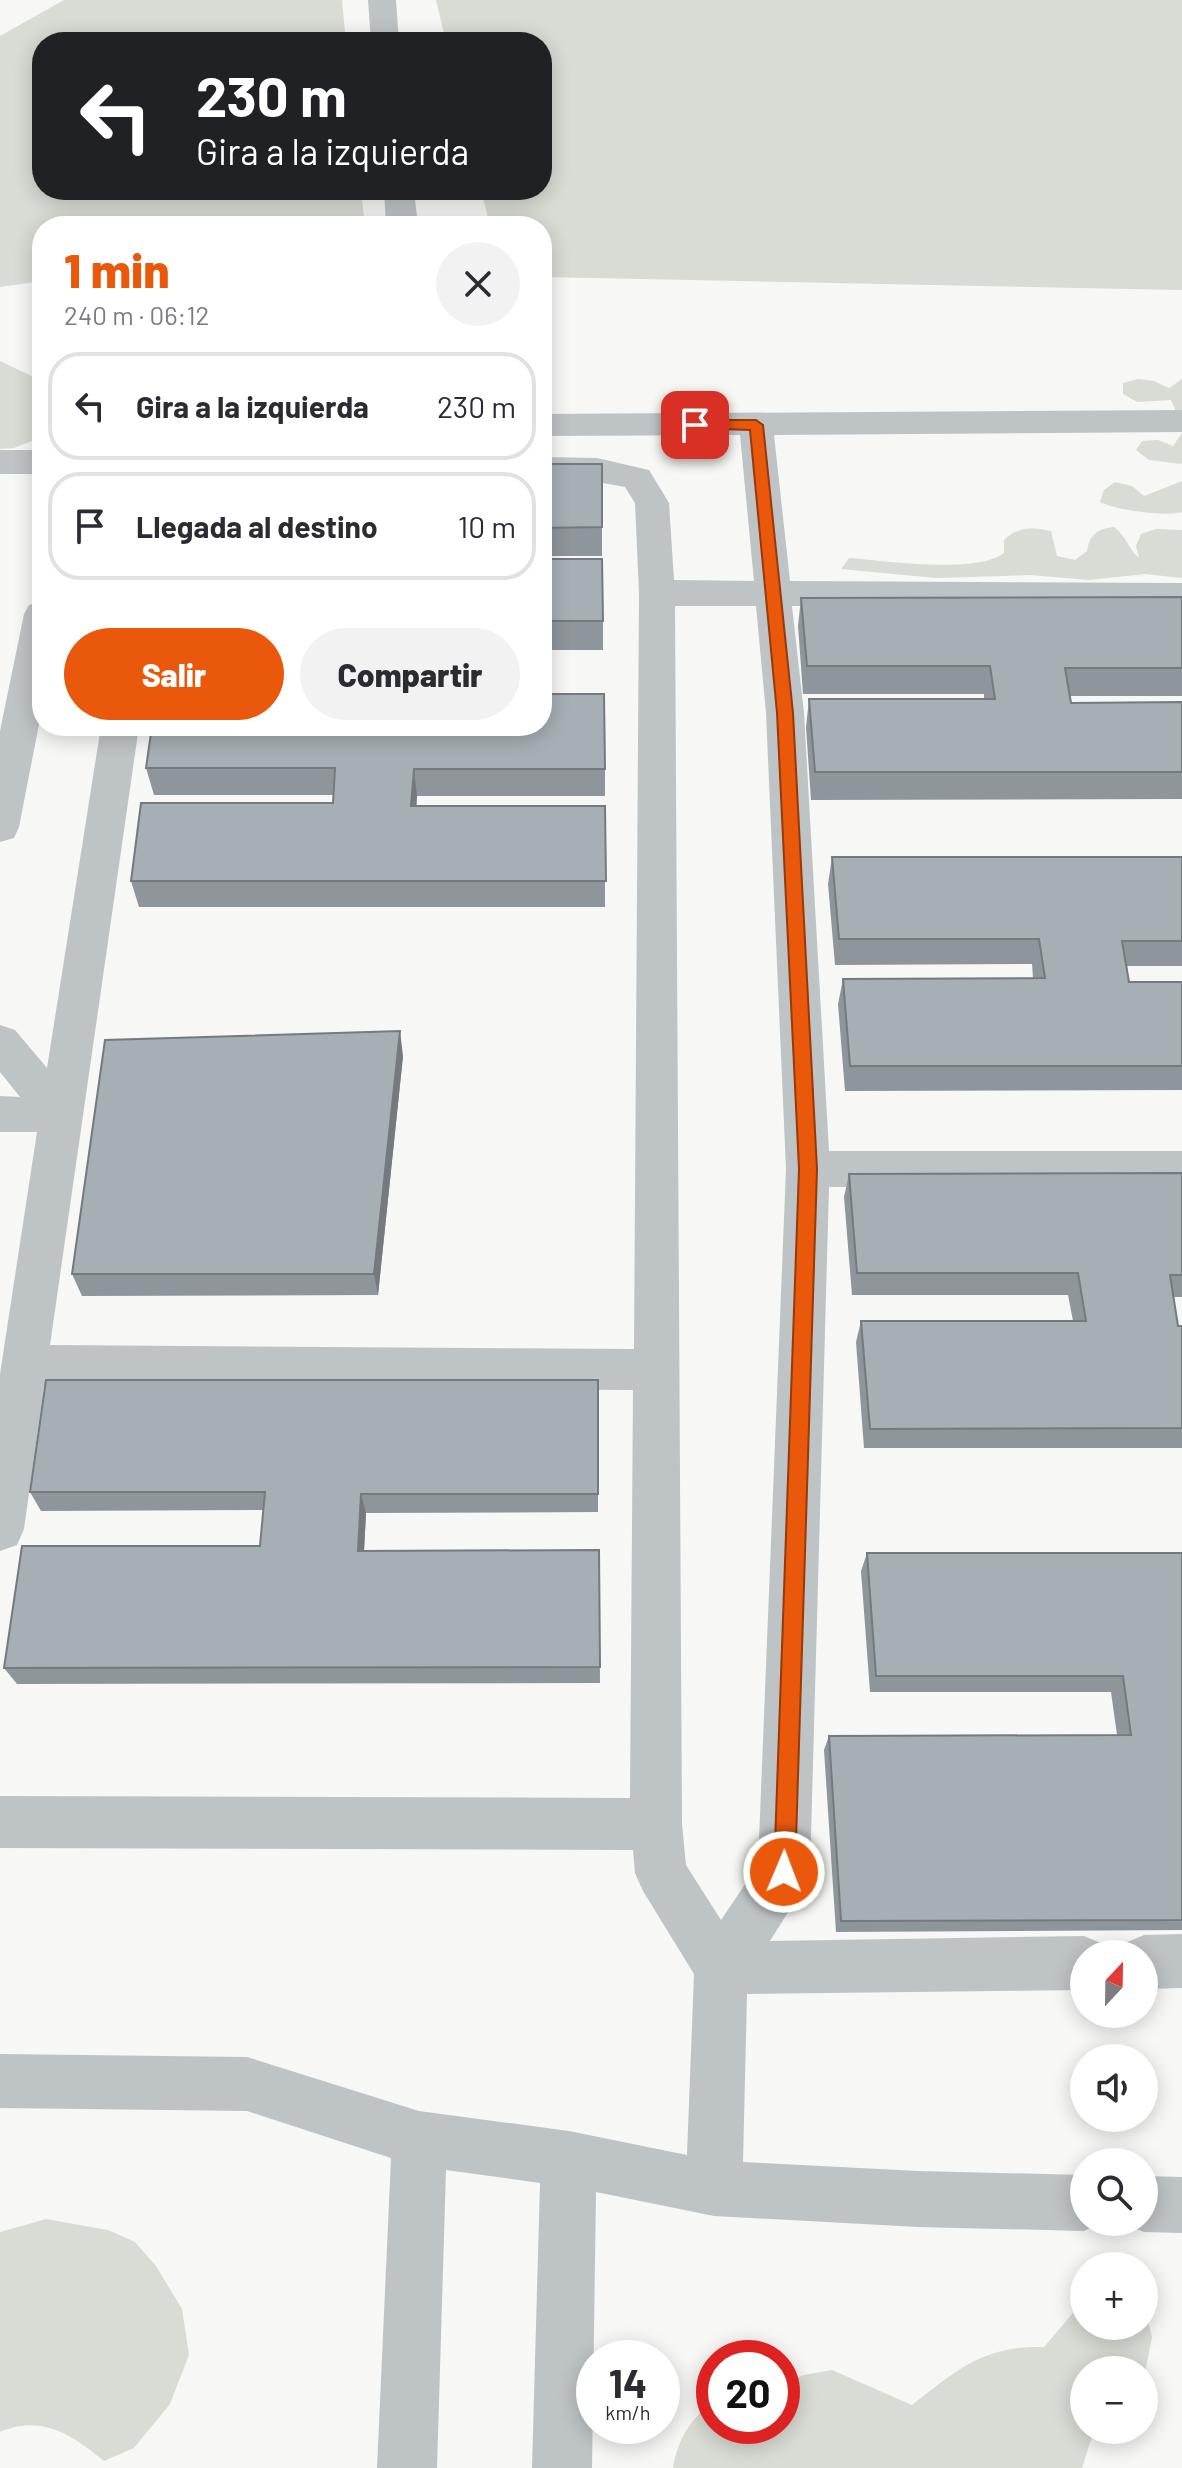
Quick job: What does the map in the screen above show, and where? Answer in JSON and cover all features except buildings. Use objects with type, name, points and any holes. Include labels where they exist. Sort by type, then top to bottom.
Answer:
[{"type":"lane","points":[[382,0],[384,32]]},
{"type":"lane","points":[[552,425],[1182,421]]},
{"type":"lane","points":[[714,2188],[721,1968],[784,1872],[808,1169],[785,713],[756,425]]},
{"type":"lane","points":[[0,462],[32,462]]},
{"type":"lane","points":[[552,469],[597,470],[637,478],[652,503],[657,593],[656,1824],[661,1873],[721,1968]]},
{"type":"lane","points":[[657,593],[1182,596]]},
{"type":"lane","points":[[0,827],[5,778],[32,658]]},
{"type":"lane","points":[[0,1529],[118,736]]},
{"type":"lane","points":[[0,1042],[61,1115]]},
{"type":"lane","points":[[0,1114],[61,1115]]},
{"type":"lane","points":[[808,1169],[1182,1169]]},
{"type":"lane","points":[[24,1365],[657,1370]]},
{"type":"lane","points":[[0,1822],[656,1824]]},
{"type":"lane","points":[[1158,1962],[1182,1961]]},
{"type":"lane","points":[[721,1968],[1070,1963]]},
{"type":"lane","points":[[0,2081],[247,2084],[419,2139],[569,2159],[714,2188],[918,2199],[1070,2203]]},
{"type":"lane","points":[[407,2468],[419,2139]]},
{"type":"lane","points":[[562,2468],[569,2159]]},
{"type":"lane","points":[[1158,2204],[1182,2205]]},
{"type":"shaded area","points":[[64,0],[342,0],[345,32],[32,32],[32,200],[362,200],[364,216],[32,216],[32,282],[0,287],[0,36]]},
{"type":"shaded area","points":[[436,0],[1182,0],[1182,290],[552,277],[552,216],[488,216],[484,200],[552,200],[552,32],[444,32]]},
{"type":"shaded area","points":[[0,361],[32,376],[32,441],[14,448],[0,449]]},
{"type":"shaded area","points":[[1138,379],[1154,381],[1169,388],[1182,379],[1182,425],[1171,400],[1137,402],[1123,394],[1123,383]]},
{"type":"shaded area","points":[[1182,433],[1182,464],[1149,460],[1136,450],[1142,441],[1158,440],[1173,446]]},
{"type":"shaded area","points":[[1182,481],[1182,512],[1141,512],[1100,502],[1104,490],[1115,482],[1132,486],[1144,496]]},
{"type":"shaded area","points":[[1114,527],[1139,558],[1136,546],[1141,534],[1156,529],[1182,530],[1182,578],[1145,574],[1089,580],[1030,575],[936,578],[841,569],[849,558],[953,565],[973,563],[1004,553],[1004,540],[1020,530],[1032,528],[1051,531],[1057,556],[1075,560],[1087,551],[1095,533]]},
{"type":"shaded area","points":[[46,2219],[108,2230],[135,2242],[156,2266],[182,2309],[189,2355],[170,2404],[134,2448],[104,2461],[68,2436],[43,2426],[29,2425],[0,2432],[0,2232]]},
{"type":"shaded area","points":[[1070,2316],[1070,2340],[1151,2340],[1148,2356],[1070,2356],[1070,2444],[1090,2444],[1082,2468],[673,2468],[678,2447],[696,2418],[696,2444],[800,2444],[800,2377],[804,2375],[832,2370],[912,2405],[972,2362],[1004,2350],[1044,2347]]},
{"type":"route","points":[[695,425],[756,425],[785,713],[808,1169],[784,1872]]}]
